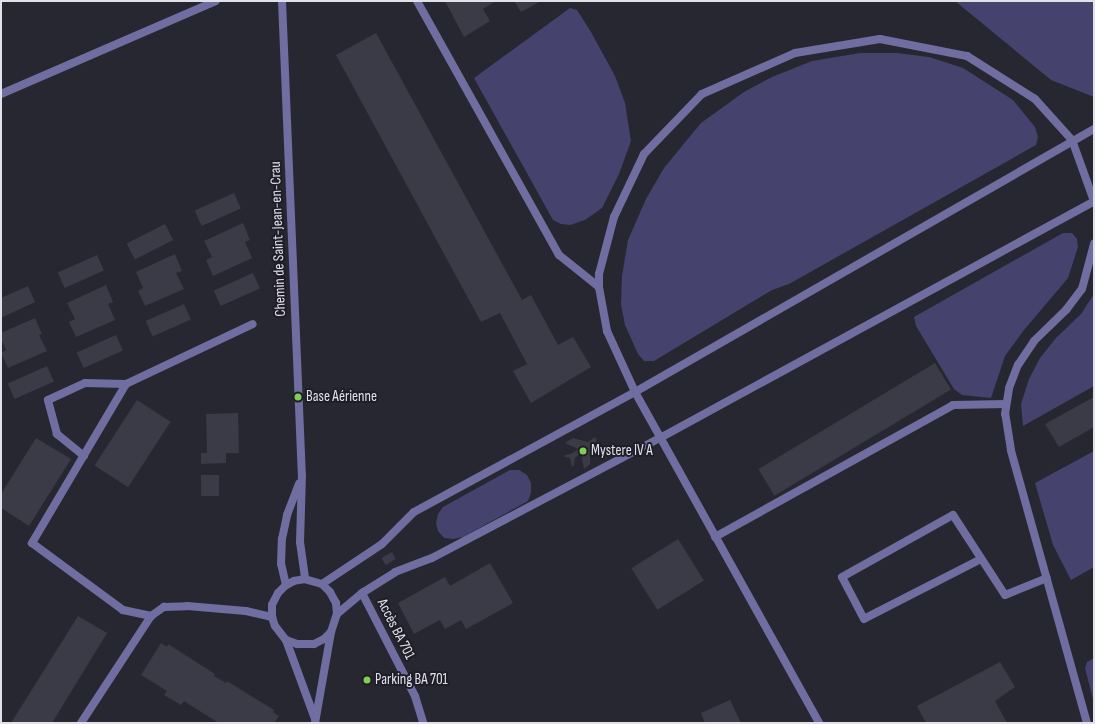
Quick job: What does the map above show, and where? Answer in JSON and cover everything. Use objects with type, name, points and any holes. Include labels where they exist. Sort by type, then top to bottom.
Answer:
[{"type":"street","points":[[1,94],[216,1]]},
{"type":"street","name":"Chemin de Saint-Jean-en-Crau","points":[[282,1],[302,475],[300,542],[305,579]]},
{"type":"street","points":[[417,1],[559,255],[600,287]]},
{"type":"street","points":[[337,614],[362,593],[395,572],[432,558],[660,438],[1094,201],[1072,140],[1035,99],[967,56],[880,39],[795,53],[702,94],[644,154],[614,217],[599,274],[607,332],[635,392],[660,438],[715,537],[819,723]]},
{"type":"street","points":[[322,584],[382,544],[414,512],[635,392],[1072,140],[1094,129]]},
{"type":"street","points":[[1087,723],[1010,450],[1005,414],[1009,388],[1018,365],[1034,341],[1066,310],[1082,289],[1094,244]]},
{"type":"street","points":[[84,456],[57,434],[48,400],[85,383],[126,384],[253,324]]},
{"type":"street","points":[[126,384],[32,543],[123,610],[151,616]]},
{"type":"street","points":[[715,537],[953,405],[1006,404]]},
{"type":"street","points":[[286,585],[281,564],[282,539],[287,515],[302,475]]},
{"type":"street","points":[[981,559],[864,619],[842,577],[953,515],[1005,595],[1046,578]]},
{"type":"street","points":[[305,579],[322,584],[330,592],[336,603],[337,614],[332,632],[315,722],[286,640],[274,626],[272,617],[272,606],[278,593],[286,585],[294,581],[305,579]]},
{"type":"street","name":"Accès BA 701","points":[[362,593],[415,696],[422,723]]},
{"type":"street","points":[[81,723],[151,616],[164,607],[187,606],[246,610],[272,617]]},
{"type":"street","points":[[286,640],[297,644],[314,644],[324,639],[332,632]]},
{"type":"shaded area","points":[[955,1],[1094,1],[1094,97],[1051,80]]},
{"type":"shaded area","points":[[570,8],[577,10],[615,76],[625,103],[631,141],[619,174],[602,208],[585,220],[570,225],[561,224],[553,220],[474,78]]},
{"type":"shaded area","points":[[860,53],[897,53],[929,57],[963,68],[1013,100],[1035,127],[1038,137],[1036,145],[789,284],[772,290],[654,361],[644,361],[638,354],[625,325],[621,304],[622,276],[628,240],[646,199],[664,168],[701,123],[744,92],[772,77],[812,61]]},
{"type":"shaded area","points":[[1063,233],[1072,233],[1077,239],[1078,247],[1068,278],[1024,330],[1005,356],[991,398],[962,395],[954,389],[916,326],[914,317]]},
{"type":"shaded area","points":[[1094,294],[1094,386],[1023,426],[1021,404],[1029,379],[1040,358],[1056,338],[1081,314]]},
{"type":"shaded area","points":[[1094,451],[1094,567],[1071,580],[1053,545],[1035,483]]},
{"type":"shaded area","points":[[510,470],[519,470],[527,475],[531,483],[531,493],[528,501],[463,537],[453,539],[444,538],[438,531],[436,523],[438,514],[443,507]]},
{"type":"shaded area","points":[[1094,658],[1094,703],[1085,668],[1087,662]]},
{"type":"building","points":[[445,1],[496,1],[483,9],[490,21],[464,37]]},
{"type":"building","points":[[514,1],[541,1],[521,12]]},
{"type":"building","points":[[376,33],[522,300],[531,295],[558,345],[573,337],[591,367],[531,403],[513,371],[527,364],[500,313],[481,322],[336,55]]},
{"type":"building","points":[[234,193],[241,209],[202,226],[195,210]]},
{"type":"building","points":[[243,223],[250,240],[245,242],[252,258],[213,276],[206,260],[212,257],[204,241]]},
{"type":"building","points":[[165,224],[173,240],[135,260],[127,244]]},
{"type":"building","points":[[175,254],[182,271],[176,273],[184,289],[145,306],[138,291],[143,288],[136,272]]},
{"type":"building","points":[[97,255],[104,271],[65,288],[58,272]]},
{"type":"building","points":[[253,273],[260,289],[221,306],[214,290]]},
{"type":"building","points":[[106,285],[113,302],[108,304],[115,320],[76,337],[69,322],[75,319],[67,303]]},
{"type":"building","points":[[28,286],[35,302],[1,318],[1,298]]},
{"type":"building","points":[[184,304],[191,320],[153,337],[146,321]]},
{"type":"building","points":[[35,318],[42,334],[39,335],[47,351],[8,368],[1,353],[6,350],[1,339],[1,333]]},
{"type":"building","points":[[116,335],[123,351],[84,368],[77,352]]},
{"type":"building","points":[[935,363],[951,390],[774,496],[758,469]]},
{"type":"building","points":[[47,366],[54,382],[15,399],[8,383]]},
{"type":"building","points":[[1094,397],[1094,427],[1059,447],[1045,424]]},
{"type":"building","points":[[137,400],[171,422],[128,487],[95,465]]},
{"type":"building","points":[[238,413],[239,453],[226,453],[226,463],[201,464],[201,453],[207,453],[206,414]]},
{"type":"building","name":"Mystere IV A","points":[[595,437],[597,441],[590,446],[590,464],[584,469],[581,453],[575,458],[574,465],[572,467],[570,458],[564,457],[565,455],[571,454],[578,449],[565,443],[573,438],[588,442]]},
{"type":"building","points":[[36,438],[71,459],[29,526],[1,508],[1,494]]},
{"type":"building","points":[[201,475],[219,475],[219,496],[201,496]]},
{"type":"building","points":[[678,539],[704,581],[657,610],[631,568]]},
{"type":"building","points":[[392,552],[396,559],[386,565],[382,558]]},
{"type":"building","points":[[490,563],[513,603],[466,629],[461,620],[445,629],[440,620],[414,634],[398,603],[445,577],[450,586]]},
{"type":"building","points":[[78,616],[107,633],[52,723],[11,723]]},
{"type":"building","points":[[161,643],[167,647],[168,644],[215,674],[214,676],[226,683],[227,681],[274,710],[273,712],[279,716],[274,723],[216,723],[217,722],[184,701],[181,705],[164,695],[167,691],[141,675]]},
{"type":"building","points":[[1000,662],[1015,687],[995,701],[1007,723],[926,723],[917,706]]},
{"type":"building","points":[[730,700],[741,723],[705,723],[701,713]]},
{"type":"place","name":"Base Aérienne","points":[[298,397]]},
{"type":"place","name":"Mystere IV A","points":[[583,451]]},
{"type":"place","name":"Parking BA 701","points":[[367,680]]}]
